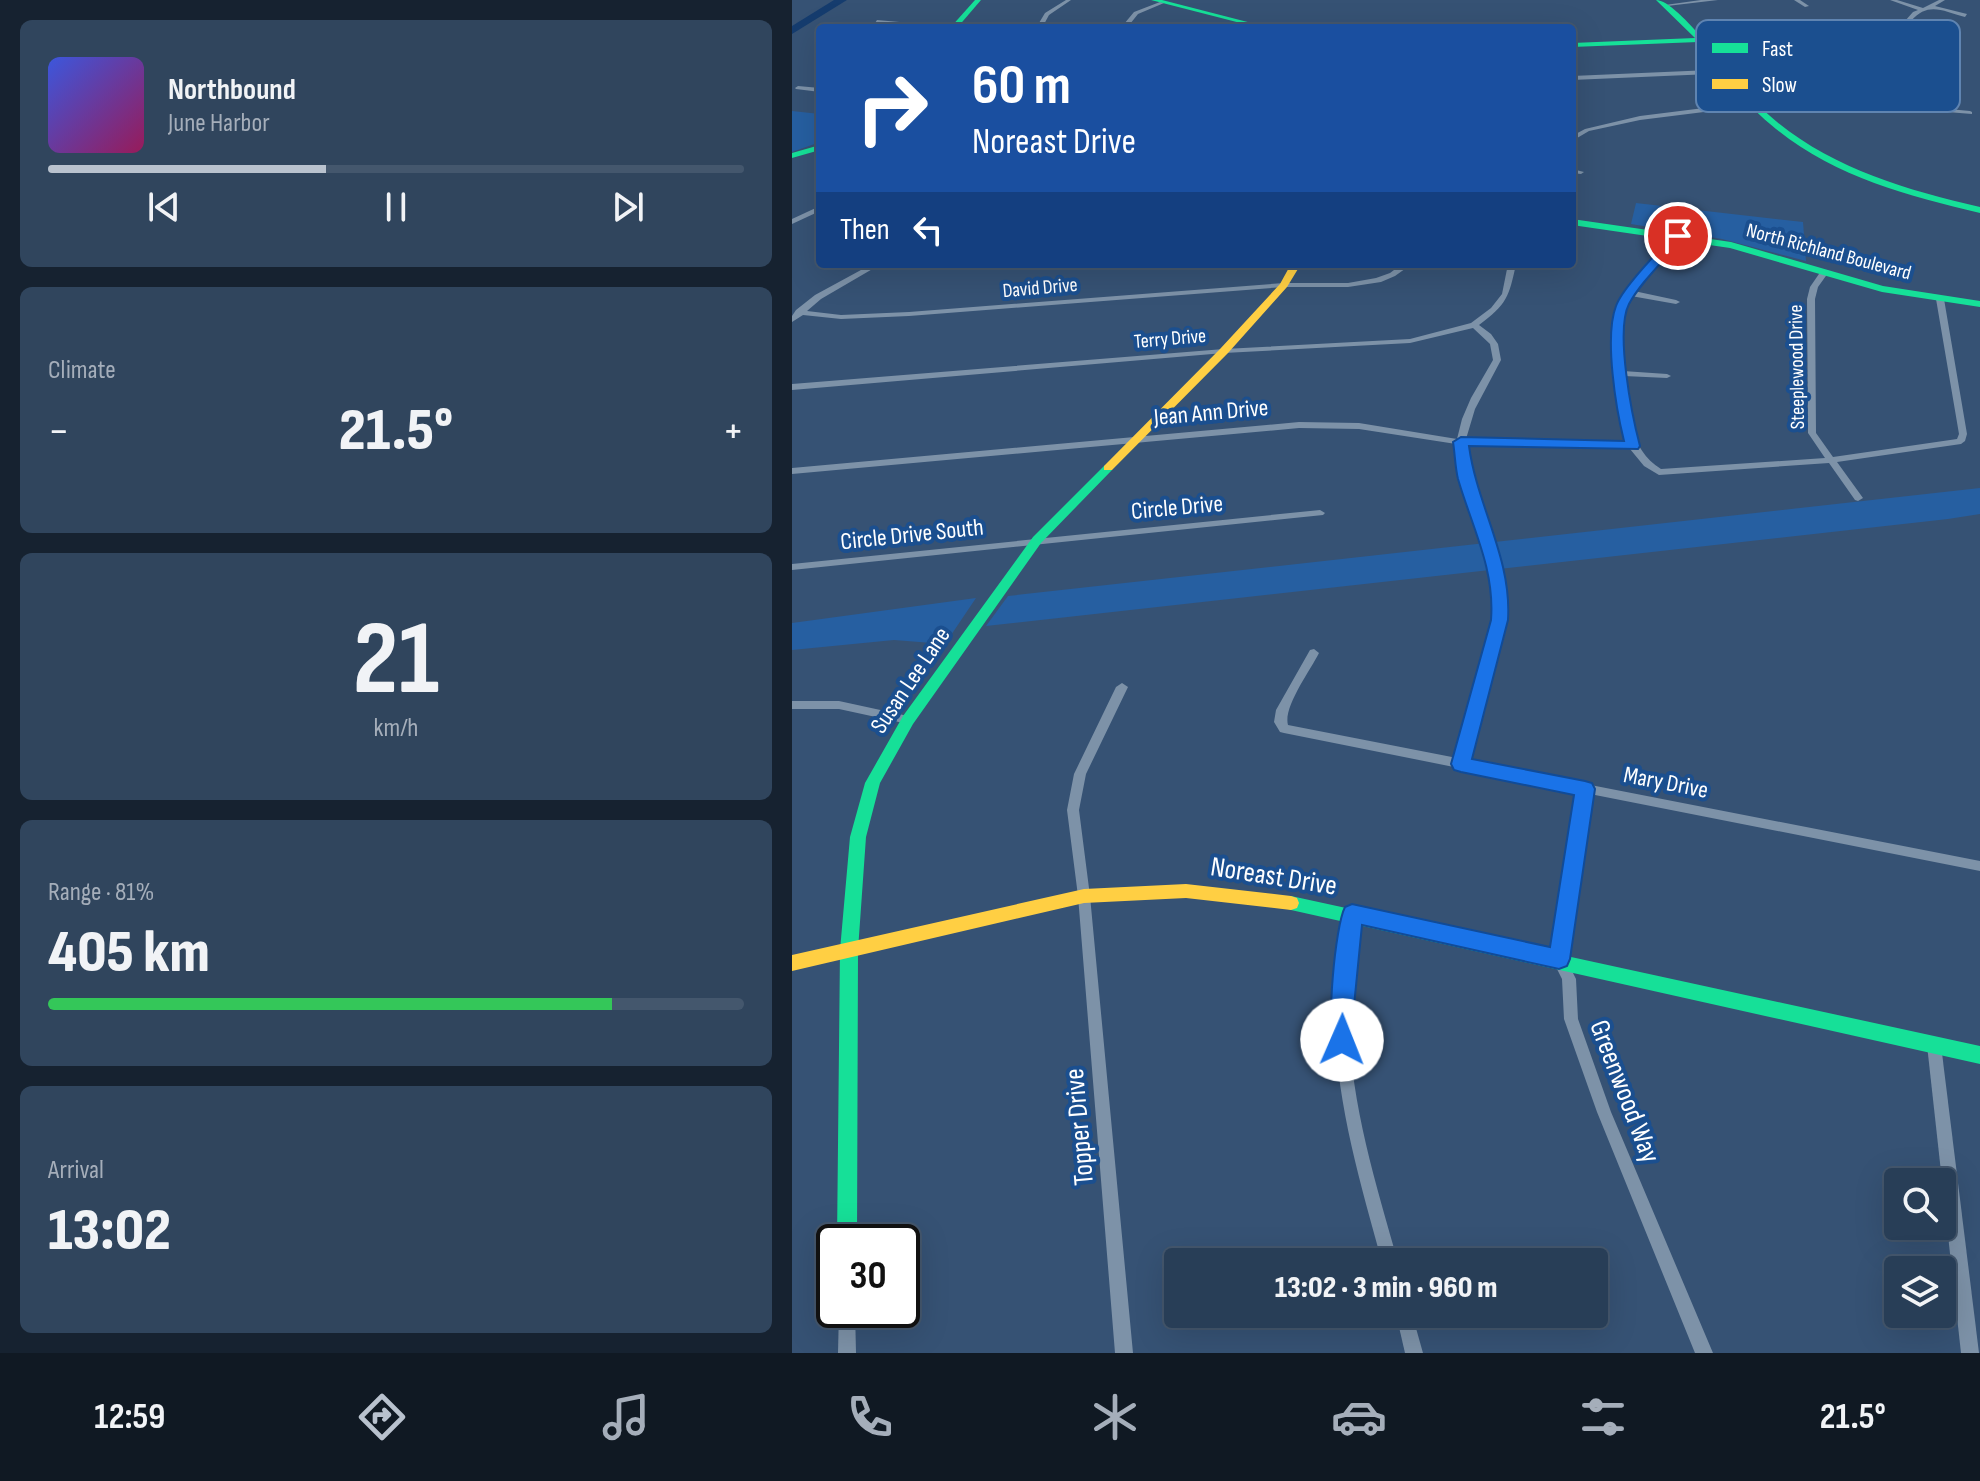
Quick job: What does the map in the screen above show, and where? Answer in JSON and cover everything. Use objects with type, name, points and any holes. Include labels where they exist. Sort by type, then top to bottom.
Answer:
[{"type":"street","points":[[969,0],[977,0]]},
{"type":"street","points":[[955,24],[977,0]]},
{"type":"street","points":[[1041,24],[1047,14],[1069,0]]},
{"type":"street","points":[[1663,3],[1716,0]]},
{"type":"street","points":[[1796,0],[1807,6]]},
{"type":"street","points":[[1892,0],[1922,9]]},
{"type":"street","points":[[1909,20],[1922,9],[1943,0]]},
{"type":"street","points":[[1130,24],[1133,15],[1158,1],[1252,24]]},
{"type":"street","points":[[1663,3],[1696,35]]},
{"type":"street","points":[[1930,6],[1965,15]]},
{"type":"street","points":[[877,22],[899,24]]},
{"type":"street","points":[[1576,45],[1696,40]]},
{"type":"street","points":[[1576,78],[1696,72]]},
{"type":"street","points":[[798,88],[816,90]]},
{"type":"street","points":[[1576,137],[1587,130],[1696,110]]},
{"type":"street","points":[[1760,112],[1781,132],[1832,163],[1903,191],[1980,210]]},
{"type":"street","points":[[1958,112],[1970,113]]},
{"type":"street","points":[[1576,127],[1587,130]]},
{"type":"street","points":[[792,156],[816,148]]},
{"type":"street","points":[[792,222],[816,210]]},
{"type":"street","name":"North Richland Boulevard","points":[[1576,223],[1731,245],[1882,289],[1980,304]]},
{"type":"street","points":[[1678,236],[1630,293],[1622,305],[1619,324],[1622,404],[1633,446],[1648,465],[1659,472],[1830,460],[1961,441],[1963,434],[1940,299]]},
{"type":"street","points":[[792,320],[845,280],[869,268]]},
{"type":"street","name":"Susan Lee Lane","points":[[847,1224],[849,950],[862,815],[873,783],[908,720],[1037,540],[1224,351],[1284,285],[1294,268]]},
{"type":"street","name":"David Drive","points":[[799,312],[841,317],[909,314],[1284,285],[1345,285],[1391,276],[1402,268]]},
{"type":"street","name":"Terry Drive","points":[[792,387],[1224,351],[1387,345],[1450,333],[1474,325],[1494,310],[1506,294],[1511,268]]},
{"type":"street","name":"Steeplewood Drive","points":[[1824,273],[1814,287],[1811,299],[1812,433],[1858,498]]},
{"type":"street","points":[[1630,293],[1676,302]]},
{"type":"street","points":[[1461,764],[1500,620],[1501,604],[1494,555],[1465,477],[1461,442],[1475,399],[1497,360],[1496,343],[1474,325]]},
{"type":"street","points":[[1620,373],[1667,376]]},
{"type":"street","name":"Jean Ann Drive","points":[[792,471],[1259,427],[1335,425],[1461,442],[1633,446]]},
{"type":"street","name":"Circle Drive","points":[[1037,540],[1320,513]]},
{"type":"street","name":"Circle Drive South","points":[[792,567],[1037,540]]},
{"type":"street","name":"Mary Drive","points":[[1314,653],[1282,710],[1280,722],[1284,729],[1980,866]]},
{"type":"street","name":"Topper Drive","points":[[1122,687],[1091,750],[1074,793],[1073,810],[1084,896],[1124,1353]]},
{"type":"street","points":[[792,705],[839,705],[908,720]]},
{"type":"street","name":"Greenwood Way","points":[[1585,789],[1559,959],[1569,979],[1571,1019],[1604,1112],[1704,1353]]},
{"type":"street","name":"Noreast Drive","points":[[792,963],[1084,896],[1131,890],[1193,889],[1288,900],[1980,1055]]},
{"type":"street","points":[[1352,914],[1342,1006],[1342,1040],[1349,1098],[1361,1156],[1386,1248]]},
{"type":"street","points":[[1934,1045],[1970,1353]]},
{"type":"street","points":[[847,1328],[847,1353]]},
{"type":"street","points":[[1408,1328],[1414,1353]]},
{"type":"shaded area","points":[[792,111],[816,114],[816,143],[792,152]]},
{"type":"shaded area","points":[[1636,203],[1803,222],[1806,261],[1722,239],[1631,224]]},
{"type":"shaded area","points":[[1980,488],[1980,514],[1948,519],[986,626],[1008,596]]},
{"type":"shaded area","points":[[976,598],[945,644],[894,640],[792,650],[792,623]]},
{"type":"waterway","points":[[792,31],[842,0]]},
{"type":"traffic: fast","points":[[957,24],[978,0]]},
{"type":"traffic: fast","points":[[1154,0],[1252,24]]},
{"type":"traffic: fast","points":[[1659,0],[1696,36]]},
{"type":"traffic: fast","points":[[1576,45],[1696,40]]},
{"type":"traffic: fast","points":[[1762,112],[1803,146],[1830,161],[1918,195],[1980,210]]},
{"type":"traffic: fast","points":[[792,156],[816,148]]},
{"type":"traffic: fast","points":[[1576,223],[1731,245],[1882,289],[1980,304]]},
{"type":"traffic: fast","points":[[847,1224],[849,950],[858,837],[873,783],[908,720],[1037,540],[1108,468]]},
{"type":"traffic: fast","points":[[1291,903],[1980,1055]]},
{"type":"traffic: slow","points":[[1108,468],[1224,351],[1284,285],[1294,268]]},
{"type":"traffic: slow","points":[[792,963],[1084,896],[1186,891],[1291,903]]},
{"type":"route","points":[[1342,1040],[1342,1006],[1352,914],[1559,959],[1585,789],[1461,764],[1500,620],[1501,604],[1494,555],[1465,477],[1461,442],[1633,446],[1622,404],[1619,324],[1622,305],[1678,236]]}]
